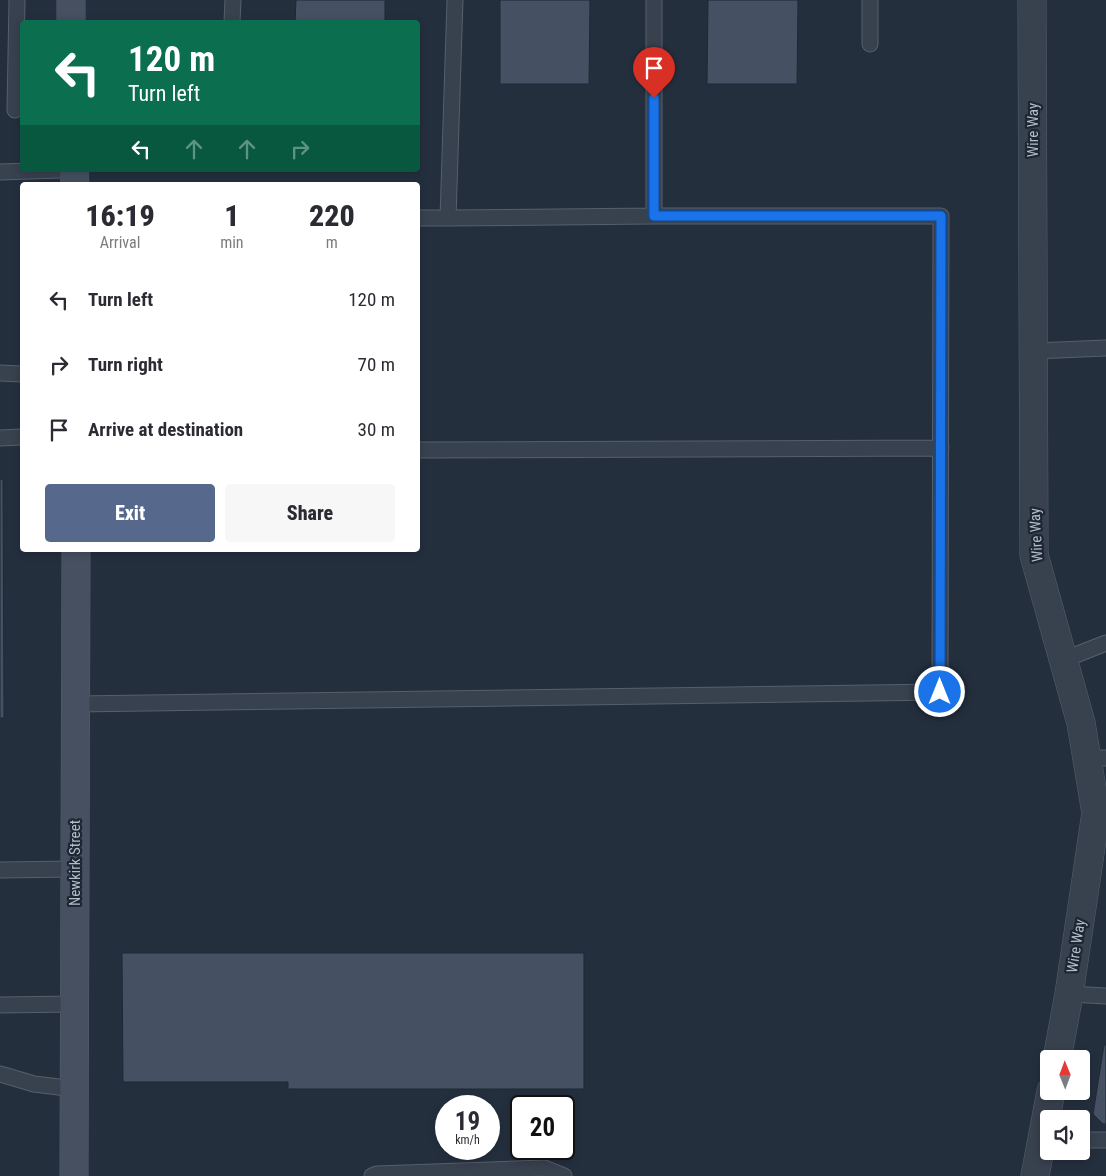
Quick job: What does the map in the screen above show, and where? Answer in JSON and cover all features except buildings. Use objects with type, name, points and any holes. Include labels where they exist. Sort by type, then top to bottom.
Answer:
[{"type":"street","points":[[71,0],[71,20]]},
{"type":"street","name":"Wire Way","points":[[1032,0],[1034,555],[1081,723],[1096,758],[1097,868],[1059,1050]]},
{"type":"street","name":"Newkirk Street","points":[[74,1176],[76,552]]},
{"type":"street","points":[[1035,1176],[1040,1158]]},
{"type":"lane","points":[[12,110],[17,0]]},
{"type":"lane","points":[[232,20],[233,0]]},
{"type":"lane","points":[[448,218],[455,0]]},
{"type":"lane","points":[[654,0],[654,216]]},
{"type":"lane","points":[[870,0],[870,44]]},
{"type":"lane","points":[[0,172],[20,171]]},
{"type":"lane","points":[[75,704],[940,692],[941,216],[420,218]]},
{"type":"lane","points":[[1034,351],[1106,348]]},
{"type":"lane","points":[[0,373],[20,374]]},
{"type":"lane","points":[[0,438],[20,437]]},
{"type":"lane","points":[[420,450],[941,448]]},
{"type":"lane","points":[[1063,660],[1106,643]]},
{"type":"lane","points":[[0,870],[75,870]]},
{"type":"lane","points":[[1069,994],[1106,996]]},
{"type":"lane","points":[[0,1005],[75,1004]]},
{"type":"lane","points":[[0,1074],[34,1084],[74,1089]]},
{"type":"lane","points":[[1090,1140],[1106,1140]]},
{"type":"lane","points":[[372,1176],[377,1174],[544,1168],[564,1176]]},
{"type":"route","points":[[654,98],[654,216],[941,216],[940,692]]}]
